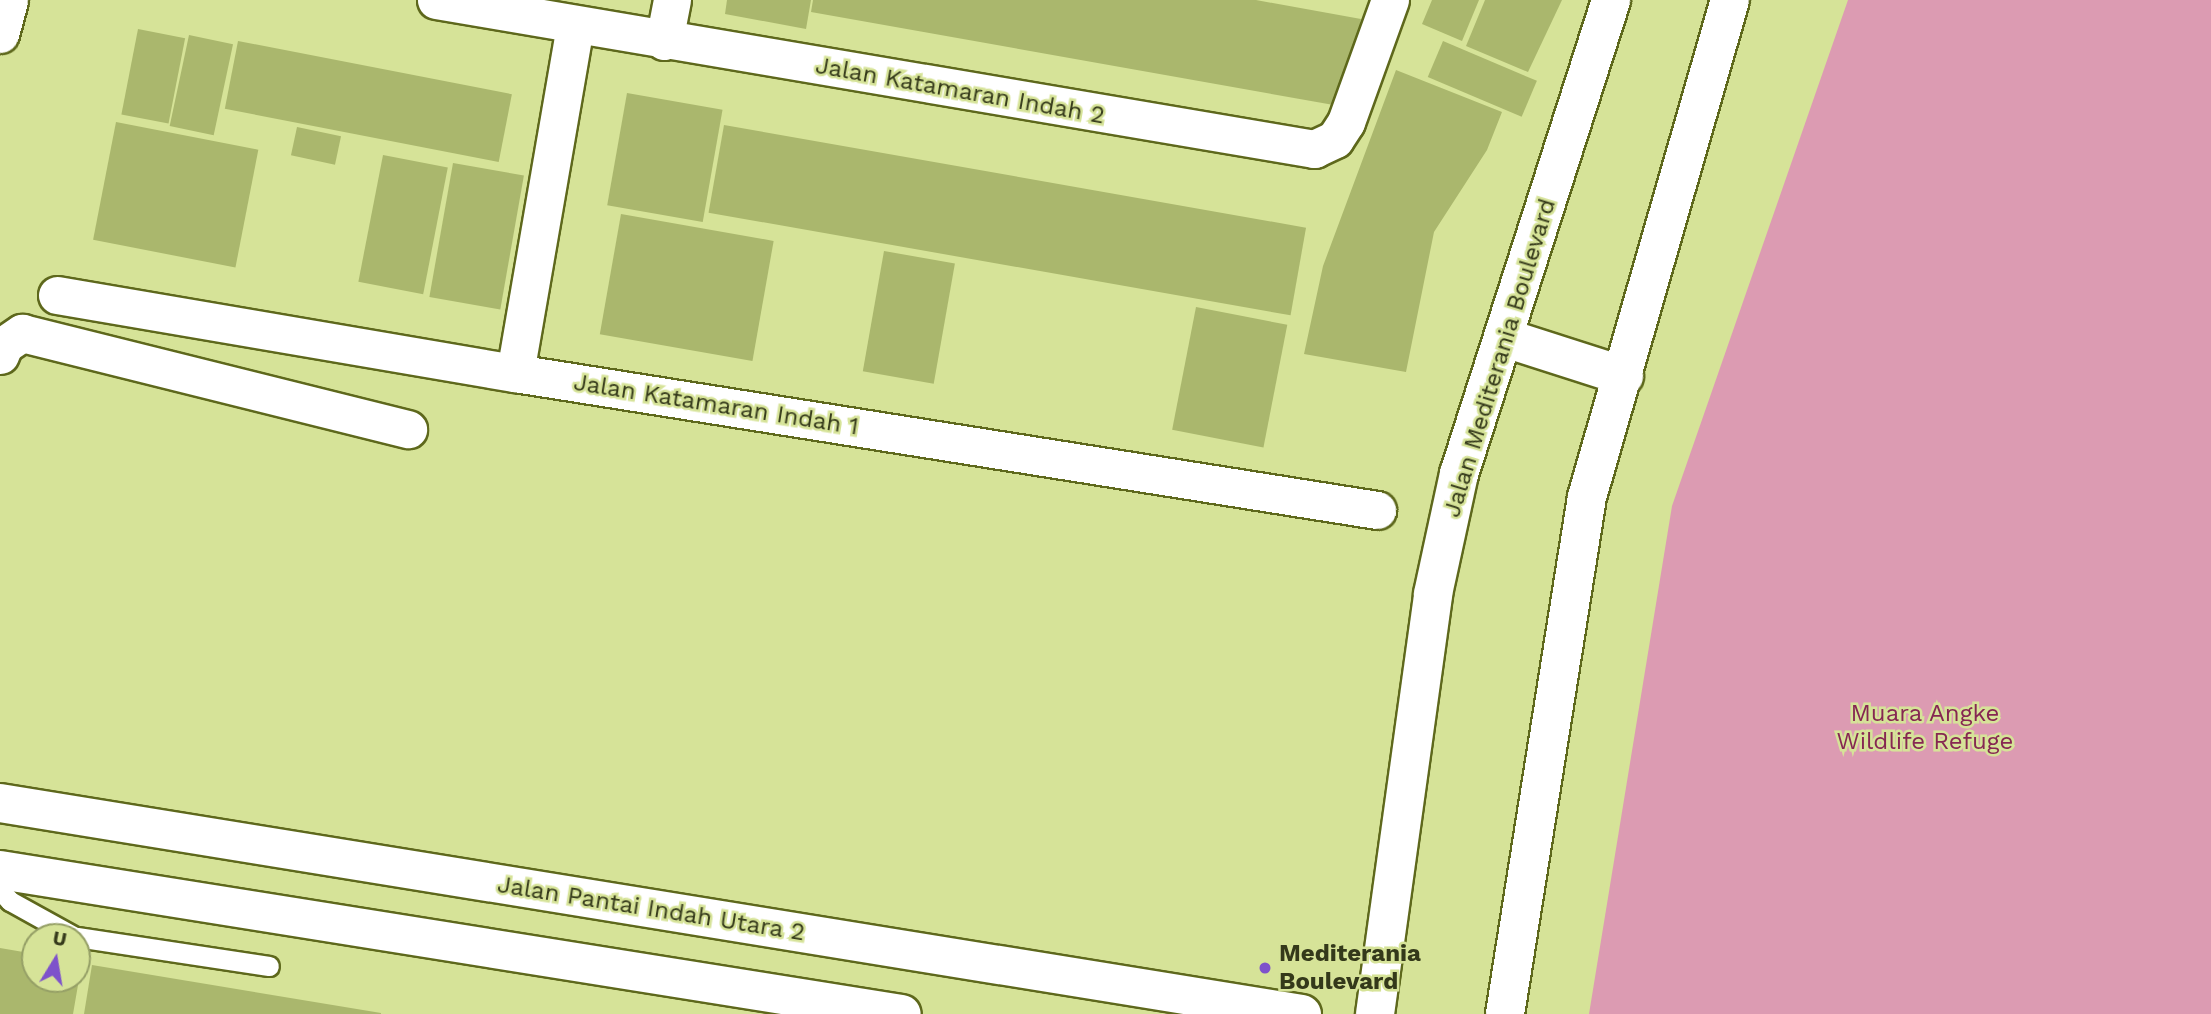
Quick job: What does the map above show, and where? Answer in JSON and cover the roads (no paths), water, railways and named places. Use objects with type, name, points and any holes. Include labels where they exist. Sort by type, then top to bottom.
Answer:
[{"type":"street","points":[[0,34],[9,0]]},
{"type":"street","name":"Jalan Katamaran Indah 2","points":[[436,0],[504,6],[575,25],[664,41],[1290,147],[1326,145],[1346,122],[1390,0]]},
{"type":"street","points":[[664,41],[671,0]]},
{"type":"street","name":"Jalan Mediterania Boulevard","points":[[1375,1014],[1433,594],[1459,474],[1505,338],[1611,0]]},
{"type":"street","points":[[1505,1014],[1587,498],[1730,0]]},
{"type":"street","points":[[515,373],[575,25]]},
{"type":"street","name":"Jalan Katamaran Indah 1","points":[[57,295],[515,373],[1377,510]]},
{"type":"street","points":[[0,355],[4,345],[22,333],[408,429]]},
{"type":"street","points":[[1505,338],[1624,376]]},
{"type":"street","name":"Jalan Pantai Indah Utara 2","points":[[0,803],[1237,1009],[1302,1014]]},
{"type":"street","points":[[0,870],[902,1014]]},
{"type":"lane","points":[[0,890],[10,901],[50,923]]},
{"type":"lane","points":[[91,939],[269,966]]},
{"type":"place","name":"Mediterania Boulevard","points":[[1265,968]]},
{"type":"park label","name":"Muara Angke Wildlife Refuge","points":[[1925,728]]}]
